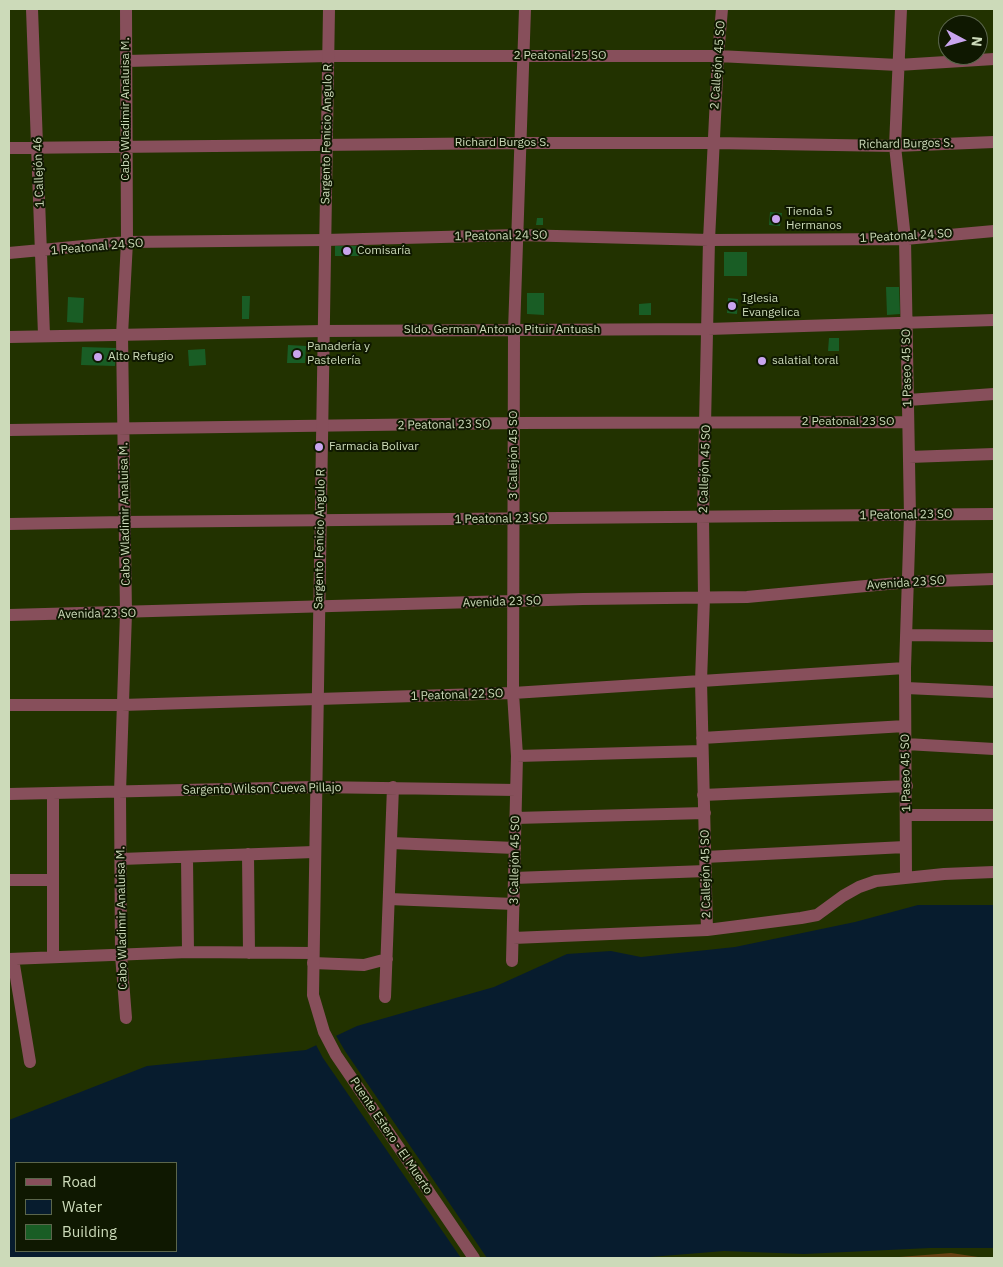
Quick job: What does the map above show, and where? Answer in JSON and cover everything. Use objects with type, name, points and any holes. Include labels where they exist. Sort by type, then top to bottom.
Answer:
[{"type":"street","name":"1 Callejón 46","points":[[32,9],[44,335]]},
{"type":"street","name":"Cabo Wladimir Analuisa M.","points":[[126,9],[127,242],[122,335],[126,613],[120,792],[121,955],[126,1018]]},
{"type":"street","name":"Sargento Fenicio Angulo R","points":[[315,1009],[313,995],[314,852],[329,9]]},
{"type":"street","name":"3 Callejón 45 SO","points":[[512,961],[517,756],[513,693],[514,331],[522,143],[525,9]]},
{"type":"street","name":"2 Callejón 45 SO","points":[[707,930],[701,681],[704,598],[703,517],[709,240],[722,9]]},
{"type":"street","name":"1 Paseo 45 SO","points":[[901,9],[895,146],[905,239],[910,516],[905,668],[906,877]]},
{"type":"street","name":"2 Peatonal 25 SO","points":[[126,60],[328,56],[718,56],[898,65],[994,58]]},
{"type":"street","name":"Richard Burgos S.","points":[[9,148],[327,143],[714,143],[895,146],[994,142]]},
{"type":"street","name":"1 Peatonal 24 SO","points":[[9,254],[127,242],[325,240],[518,235],[709,240],[905,239],[994,231]]},
{"type":"street","name":"Sldo. German Antonio Pituir Antuash","points":[[9,337],[324,331],[708,329],[994,320]]},
{"type":"street","points":[[908,400],[994,394]]},
{"type":"street","name":"2 Peatonal 23 SO","points":[[9,430],[124,430],[514,423],[908,422]]},
{"type":"street","points":[[909,456],[994,454]]},
{"type":"street","name":"1 Peatonal 23 SO","points":[[9,524],[994,514]]},
{"type":"street","name":"Avenida 23 SO","points":[[9,615],[747,597],[908,582],[994,579]]},
{"type":"street","points":[[906,635],[994,636]]},
{"type":"street","name":"1 Peatonal 22 SO","points":[[9,706],[122,705],[513,693],[905,668]]},
{"type":"street","points":[[906,688],[994,692]]},
{"type":"street","points":[[517,756],[702,745],[906,726]]},
{"type":"street","points":[[906,744],[994,750]]},
{"type":"street","points":[[704,794],[907,786]]},
{"type":"street","name":"Sargento Wilson Cueva Pillajo","points":[[9,794],[315,787],[516,790]]},
{"type":"street","points":[[385,997],[393,787]]},
{"type":"street","points":[[53,956],[54,794]]},
{"type":"street","points":[[516,818],[705,813]]},
{"type":"street","points":[[906,815],[994,815]]},
{"type":"street","points":[[391,843],[515,848]]},
{"type":"street","points":[[705,857],[905,846]]},
{"type":"street","points":[[121,859],[314,852]]},
{"type":"street","points":[[248,854],[249,953]]},
{"type":"street","points":[[187,857],[188,952]]},
{"type":"street","points":[[514,878],[706,871]]},
{"type":"street","points":[[513,938],[707,930],[817,915],[859,887],[876,881],[906,877],[994,872]]},
{"type":"street","points":[[9,880],[54,880]]},
{"type":"street","points":[[389,899],[514,904]]},
{"type":"street","points":[[30,1062],[11,959],[188,952],[249,953],[364,964],[387,959]]},
{"type":"street","name":"Puente Estero - El Muerto","points":[[315,1009],[336,1055],[474,1258]]},
{"type":"shaded area","points":[[951,1253],[985,1258],[848,1258],[899,1257]]},
{"type":"water","points":[[918,905],[994,905],[994,1248],[930,1248],[804,1254],[724,1251],[638,1258],[9,1258],[9,1120],[147,1066],[306,1050],[357,1026],[494,987],[567,954],[611,951],[641,957],[735,947],[855,922]]},
{"type":"pier","points":[[335,1034],[487,1258],[461,1258],[323,1058],[315,1043]]},
{"type":"building","points":[[770,212],[782,213],[780,226],[769,225]]},
{"type":"building","points":[[537,218],[543,218],[543,225],[536,225]]},
{"type":"building","name":"Comisaría","points":[[335,246],[358,246],[359,256],[335,256]]},
{"type":"building","points":[[724,252],[747,252],[747,276],[724,276]]},
{"type":"building","points":[[886,287],[899,287],[900,314],[887,315]]},
{"type":"building","points":[[527,293],[544,293],[544,315],[527,314]]},
{"type":"building","points":[[242,296],[250,296],[249,319],[242,319]]},
{"type":"building","points":[[68,297],[84,298],[83,323],[67,322]]},
{"type":"building","name":"Iglesia Evangelica","points":[[728,298],[738,299],[737,314],[727,313]]},
{"type":"building","points":[[651,303],[651,315],[639,315],[639,304]]},
{"type":"building","points":[[829,338],[839,338],[839,351],[828,351]]},
{"type":"building","name":"Panadería y Pastelería","points":[[288,345],[306,346],[305,363],[287,363]]},
{"type":"building","name":"Alto Refugio","points":[[82,347],[116,348],[115,366],[81,365]]},
{"type":"building","points":[[205,349],[206,365],[189,366],[188,350]]},
{"type":"place","name":"Tienda 5 Hermanos","points":[[776,219]]},
{"type":"place","name":"Comisaría","points":[[347,251]]},
{"type":"place","name":"Iglesia Evangelica","points":[[732,306]]},
{"type":"place","name":"Panadería y Pastelería","points":[[297,354]]},
{"type":"place","name":"Alto Refugio","points":[[98,357]]},
{"type":"place","name":"salatial toral","points":[[762,361]]},
{"type":"place","name":"Farmacia Bolivar","points":[[319,447]]}]
